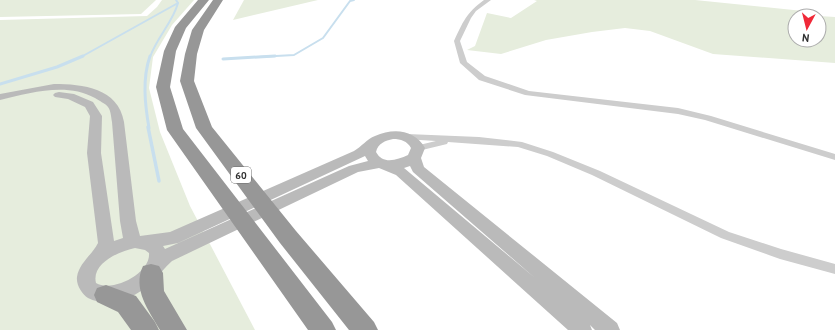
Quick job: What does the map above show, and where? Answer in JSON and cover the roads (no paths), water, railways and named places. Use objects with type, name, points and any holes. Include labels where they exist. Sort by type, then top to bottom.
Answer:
[{"type":"highway","name":"60","points":[[204,0],[181,27],[170,51],[163,87],[175,130],[323,330]]},
{"type":"highway","name":"60","points":[[218,0],[198,30],[191,54],[187,81],[204,128],[288,237],[365,330]]},
{"type":"highway","points":[[153,269],[152,293],[174,330]]},
{"type":"highway","points":[[106,295],[127,304],[146,330]]},
{"type":"street","points":[[488,0],[472,13],[457,40],[464,63],[482,78],[528,93],[678,111],[708,118],[835,157]]},
{"type":"street","points":[[0,97],[23,91],[53,87],[73,88],[98,94],[114,106],[118,122],[131,237],[152,246],[157,251],[158,257],[153,269]]},
{"type":"street","points":[[0,104],[46,94],[70,96],[90,105],[96,116],[94,153],[106,243],[101,255]]},
{"type":"street","points":[[176,244],[140,242],[112,248],[101,255],[87,272],[85,280],[88,288],[95,293],[106,295],[119,293],[132,288],[142,281],[176,244],[330,174],[369,147],[372,143],[384,136],[392,135],[519,144],[550,154],[596,173],[725,235],[780,254],[835,269]]},
{"type":"street","points":[[407,137],[412,140],[416,153],[418,169],[610,330]]},
{"type":"street","points":[[330,174],[381,164],[401,164],[416,153],[460,139]]},
{"type":"street","points":[[369,147],[371,157],[381,164],[401,172],[582,330]]},
{"type":"waterway","points":[[258,57],[294,55],[323,38],[350,1],[354,0]]},
{"type":"waterway","points":[[82,56],[178,3]]},
{"type":"waterway","points":[[150,57],[176,10],[178,3]]},
{"type":"waterway","points":[[0,84],[57,67],[82,56]]},
{"type":"waterway","points":[[149,128],[145,101],[145,83],[147,65],[150,56]]},
{"type":"waterway","points":[[223,59],[275,56]]},
{"type":"waterway","points":[[148,127],[159,181]]}]
